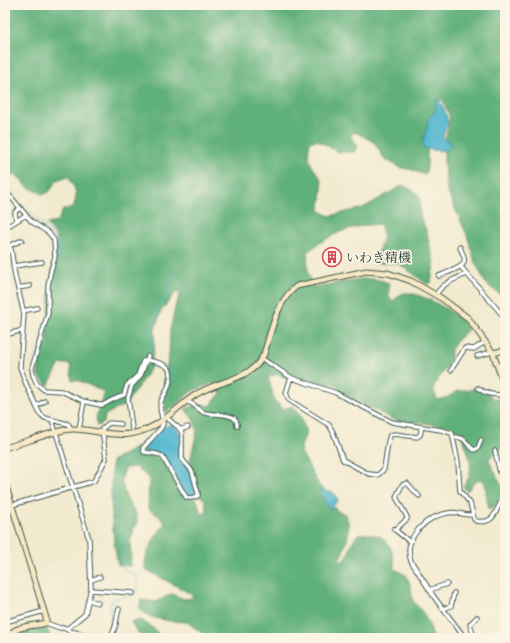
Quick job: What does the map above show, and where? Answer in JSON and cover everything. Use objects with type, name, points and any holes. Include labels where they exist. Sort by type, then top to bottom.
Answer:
[{"type":"street","points":[[5,190],[34,224],[51,234],[54,240],[55,257],[48,286],[48,313],[33,364],[33,375],[37,384],[44,390],[61,391],[84,402],[103,405],[122,397],[125,394],[128,385],[138,375],[143,362],[148,358]]},
{"type":"street","points":[[16,221],[14,212],[20,208]]},
{"type":"street","points":[[5,228],[26,215]]},
{"type":"street","points":[[9,246],[22,240]]},
{"type":"street","points":[[5,243],[11,250],[23,311],[20,367],[26,384],[40,414],[52,420],[68,424],[71,429]]},
{"type":"street","points":[[439,276],[461,267],[465,262],[460,247]]},
{"type":"street","points":[[13,266],[42,262]]},
{"type":"street","points":[[461,267],[505,318]]},
{"type":"street","points":[[5,448],[55,432],[71,429],[129,434],[147,430],[165,420],[195,395],[244,374],[252,368],[261,358],[279,310],[289,293],[297,286],[358,273],[380,272],[406,278],[436,295],[468,318],[493,353],[505,388]]},
{"type":"street","points":[[436,295],[446,284],[466,274]]},
{"type":"street","points":[[18,288],[30,286]]},
{"type":"street","points":[[23,311],[37,308]]},
{"type":"street","points":[[5,335],[22,330]]},
{"type":"street","points":[[451,370],[465,348],[474,349],[486,342]]},
{"type":"street","points":[[477,356],[505,350]]},
{"type":"street","points":[[148,358],[166,366],[171,372],[167,389],[160,402],[160,410],[165,420],[180,430],[182,437],[182,459],[192,471],[198,496],[191,498],[186,497],[162,456],[144,452],[143,450],[144,446],[161,428],[165,420]]},
{"type":"street","points":[[132,429],[128,398],[132,385],[141,375],[148,358]]},
{"type":"street","points":[[261,358],[291,377],[336,393],[392,422],[452,433],[458,462],[460,491],[470,502],[476,521],[489,521],[505,495]]},
{"type":"street","points":[[291,377],[286,393],[289,400],[329,425],[333,432],[342,459],[369,474],[378,475],[384,469],[390,435],[396,434],[417,437],[420,435],[422,427]]},
{"type":"street","points":[[478,388],[483,392],[494,395],[505,394]]},
{"type":"street","points":[[36,406],[46,401]]},
{"type":"street","points":[[78,429],[84,402]]},
{"type":"street","points":[[187,402],[194,404],[198,409],[205,413],[233,417],[237,426]]},
{"type":"street","points":[[6,638],[22,627],[46,623],[60,628],[68,628],[85,614],[89,600],[91,580],[89,539],[52,420]]},
{"type":"street","points":[[5,508],[94,481],[106,461],[102,429],[109,424],[121,424]]},
{"type":"street","points":[[180,430],[188,427]]},
{"type":"street","points":[[454,438],[462,438],[474,450],[478,448],[481,440]]},
{"type":"street","points":[[495,451],[499,469],[505,485]]},
{"type":"street","points":[[5,483],[44,610],[46,623]]},
{"type":"street","points":[[410,542],[394,530],[407,519],[396,497],[402,486],[407,483],[419,496]]},
{"type":"street","points":[[465,638],[429,590],[410,559],[410,542],[422,526],[440,515],[452,512],[467,516],[473,515]]},
{"type":"street","points":[[91,580],[100,577]]},
{"type":"street","points":[[429,590],[447,584]]},
{"type":"street","points":[[91,590],[133,593]]},
{"type":"street","points":[[443,610],[450,606],[454,593]]},
{"type":"street","points":[[89,600],[98,603]]},
{"type":"street","points":[[110,638],[116,625],[119,609]]},
{"type":"street","points":[[5,622],[44,610]]},
{"type":"street","points":[[471,638],[473,634],[470,624],[477,617]]},
{"type":"street","points":[[64,628],[69,631],[105,638]]},
{"type":"green space","points":[[5,5],[505,5],[505,298],[486,284],[475,262],[467,235],[447,191],[444,144],[450,117],[442,99],[440,99],[440,105],[429,138],[427,148],[427,168],[425,175],[413,170],[401,168],[385,159],[374,142],[355,132],[350,135],[358,147],[354,152],[338,152],[317,140],[310,142],[309,151],[310,161],[322,183],[320,211],[330,216],[363,208],[403,185],[417,193],[420,199],[420,215],[426,230],[434,263],[431,283],[427,284],[398,263],[378,263],[375,258],[382,237],[382,228],[380,224],[350,229],[333,235],[316,245],[307,252],[308,273],[313,287],[361,279],[380,280],[389,283],[389,297],[393,301],[404,293],[421,296],[451,312],[465,324],[468,330],[458,339],[451,350],[451,361],[434,385],[434,391],[437,400],[448,397],[457,391],[483,388],[494,399],[505,399],[505,447],[492,455],[489,460],[504,491],[494,507],[489,509],[485,483],[481,479],[474,483],[467,491],[463,486],[469,476],[470,460],[462,435],[458,430],[450,426],[394,420],[341,392],[335,384],[287,379],[277,374],[268,377],[275,401],[284,409],[292,406],[301,416],[306,433],[300,450],[319,485],[329,509],[335,508],[339,512],[345,514],[347,519],[348,537],[339,560],[342,561],[346,559],[352,543],[358,534],[376,535],[382,537],[390,546],[395,569],[407,576],[413,601],[424,614],[433,638],[204,638],[203,634],[187,622],[170,621],[151,617],[139,609],[141,600],[156,602],[171,594],[184,599],[194,598],[189,593],[145,569],[148,550],[165,524],[159,516],[148,509],[149,478],[136,467],[125,468],[121,481],[126,498],[137,516],[137,524],[133,530],[130,544],[130,566],[118,565],[112,513],[112,461],[139,446],[151,456],[163,461],[180,493],[197,500],[201,515],[207,512],[205,500],[201,497],[190,461],[197,431],[194,420],[185,409],[200,404],[210,406],[221,393],[213,383],[192,391],[166,413],[163,393],[164,377],[169,356],[170,330],[176,304],[181,292],[176,292],[161,311],[155,329],[154,349],[150,369],[126,404],[105,415],[104,423],[97,426],[96,417],[104,392],[80,381],[72,380],[70,364],[60,364],[48,386],[38,376],[39,361],[47,341],[50,289],[57,237],[47,224],[57,222],[63,210],[73,208],[76,195],[68,176],[57,180],[50,191],[43,195],[28,187],[13,174],[5,177]]},
{"type":"green space","points":[[141,620],[153,628],[162,638],[142,638],[131,622]]},
{"type":"green space","points":[[29,628],[47,629],[51,638],[17,638]]},
{"type":"water","points":[[436,99],[442,105],[446,114],[448,121],[443,137],[444,139],[450,141],[451,146],[442,151],[424,148],[422,144],[428,119],[436,111]]},
{"type":"water","points":[[172,424],[177,429],[181,437],[179,453],[180,459],[190,471],[197,495],[191,497],[186,496],[164,457],[145,451],[145,447],[157,433],[164,427]]},
{"type":"water","points":[[323,488],[327,492],[333,492],[338,500],[330,510],[320,490]]},
{"type":"waterway","points":[[5,184],[16,200],[52,233],[59,248],[51,314],[39,350]]},
{"type":"waterway","points":[[148,355],[154,343],[150,332],[156,318],[157,310],[171,289],[172,271]]},
{"type":"waterway","points":[[36,360],[38,354]]},
{"type":"waterway","points":[[170,368],[173,374],[172,381]]},
{"type":"waterway","points":[[37,380],[45,388],[49,389]]},
{"type":"waterway","points":[[164,399],[168,392]]},
{"type":"waterway","points":[[114,624],[110,614],[111,602],[117,598],[133,595],[138,584],[136,576],[122,567],[122,538],[120,521],[111,491],[113,470],[116,464],[138,451],[151,436]]},
{"type":"waterway","points":[[107,638],[112,631]]},
{"type":"waterway","points":[[23,638],[34,635],[44,638]]},
{"type":"place","name":"いわき精機","points":[[332,257]]}]
